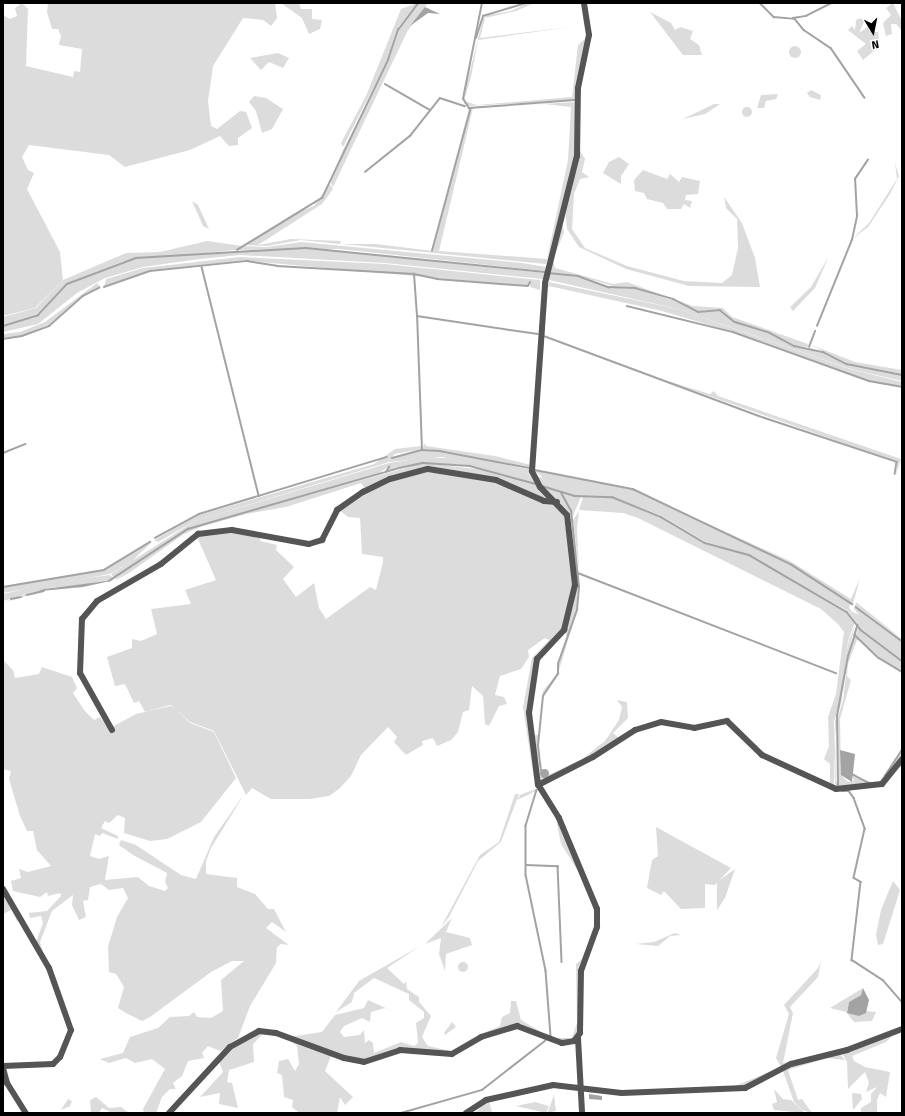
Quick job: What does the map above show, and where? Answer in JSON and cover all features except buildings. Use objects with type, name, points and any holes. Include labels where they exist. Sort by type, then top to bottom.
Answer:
[{"type":"street","points":[[582,1113],[578,1038],[581,971],[597,927],[597,909],[559,818],[538,784],[529,725],[536,666],[541,653],[564,630],[575,585],[569,523],[557,502],[540,487],[532,471],[546,277],[576,156],[578,88],[589,35],[584,3]]},
{"type":"street","points":[[112,730],[80,673],[82,619],[97,601],[161,564],[198,534],[232,530],[310,544],[322,540],[337,510],[363,492],[390,479],[428,469],[496,480],[544,500],[557,502]]},
{"type":"street","points":[[538,784],[593,757],[635,730],[661,722],[694,728],[727,721],[762,755],[836,789],[882,784],[902,759]]},
{"type":"street","points":[[3,889],[49,968],[71,1030],[60,1057],[53,1064],[3,1067],[7,1083],[26,1113]]},
{"type":"street","points":[[170,1113],[230,1047],[259,1031],[276,1033],[344,1058],[364,1062],[400,1050],[452,1054],[480,1037],[517,1026],[550,1041],[570,1043],[578,1038]]},
{"type":"street","points":[[466,1113],[486,1100],[553,1085],[622,1093],[745,1088],[792,1064],[847,1050],[902,1029]]},
{"type":"shaded area","points":[[22,3],[28,9],[26,66],[73,77],[74,71],[80,72],[82,49],[59,45],[61,36],[58,29],[52,29],[47,12],[48,3],[275,3],[277,18],[271,26],[263,20],[243,18],[213,66],[208,101],[211,126],[217,129],[240,111],[246,112],[252,128],[238,138],[238,145],[229,146],[220,136],[190,150],[125,167],[109,155],[29,145],[22,157],[28,170],[34,173],[27,189],[60,252],[63,280],[35,308],[3,316],[3,15],[10,19],[17,16],[15,8]]},
{"type":"shaded area","points":[[281,3],[299,3],[301,9],[312,9],[312,19],[322,20],[320,29],[309,34],[302,18]]},
{"type":"shaded area","points":[[417,3],[396,30],[387,61],[343,147],[341,143],[366,96],[401,9]]},
{"type":"shaded area","points":[[419,3],[428,3],[407,32],[333,187],[330,181],[344,148],[389,60],[398,30]]},
{"type":"shaded area","points":[[528,3],[534,3],[516,11],[485,18],[480,38],[570,27],[478,40],[471,77],[464,101],[477,105],[572,97],[578,45],[587,37],[576,100],[468,106],[466,105],[464,103],[463,98],[483,19],[488,15],[511,11]]},
{"type":"shaded area","points":[[893,3],[902,21],[902,31],[896,24],[891,24],[892,34],[886,36],[883,23],[891,15],[886,8]]},
{"type":"shaded area","points":[[425,7],[440,14],[428,13],[410,26]]},
{"type":"shaded area","points":[[650,12],[671,23],[675,30],[680,27],[693,31],[690,39],[699,45],[702,55],[683,55]]},
{"type":"shaded area","points":[[861,18],[864,22],[859,33],[870,25],[869,31],[878,32],[880,46],[863,60],[857,51],[866,44],[848,30],[852,26],[855,30],[856,20]]},
{"type":"shaded area","points":[[795,46],[799,48],[801,52],[799,56],[795,58],[791,56],[789,52],[791,48]]},
{"type":"shaded area","points":[[278,53],[289,58],[283,68],[269,62],[261,70],[250,58]]},
{"type":"shaded area","points":[[811,90],[821,95],[820,100],[810,97],[807,93]]},
{"type":"shaded area","points":[[778,94],[776,99],[766,101],[764,108],[757,108],[761,95]]},
{"type":"shaded area","points":[[254,96],[266,98],[283,109],[272,129],[262,133],[256,111],[249,102]]},
{"type":"shaded area","points":[[577,102],[575,157],[546,264],[342,244],[376,244],[433,251],[470,108]],"holes":[[[544,104],[571,107],[568,160],[547,259],[439,251],[473,108]]]},
{"type":"shaded area","points":[[714,104],[720,104],[705,114],[683,119]]},
{"type":"shaded area","points":[[745,107],[749,107],[751,108],[751,116],[745,117],[742,114],[742,110]]},
{"type":"shaded area","points":[[579,149],[585,159],[582,172],[589,177],[580,179],[574,194],[572,229],[585,248],[627,266],[684,281],[722,283],[732,275],[738,248],[737,219],[726,208],[724,197],[742,223],[755,258],[760,287],[689,286],[626,269],[579,247],[567,229],[565,209]]},
{"type":"shaded area","points":[[619,157],[629,164],[621,176],[621,184],[603,173],[609,162]]},
{"type":"shaded area","points":[[895,163],[899,176],[890,194],[868,227],[852,239],[869,223],[897,179]]},
{"type":"shaded area","points":[[643,170],[667,179],[670,174],[679,182],[682,177],[700,181],[698,194],[686,195],[685,200],[692,201],[690,208],[684,204],[681,209],[667,209],[663,203],[647,199],[644,193],[635,191],[634,180]]},
{"type":"shaded area","points":[[330,184],[333,189],[322,204],[258,245],[291,239],[341,241],[340,244],[301,240],[267,246],[245,245],[293,214],[314,206]]},
{"type":"shaded area","points":[[192,201],[198,205],[209,229],[203,226]]},
{"type":"shaded area","points":[[562,222],[564,232],[553,260],[555,268],[613,284],[627,282],[668,297],[633,287],[613,286],[576,275],[549,272]]},
{"type":"shaded area","points":[[207,241],[243,246],[236,250],[124,261],[67,283],[37,314],[3,325],[3,317],[36,308],[63,280],[126,253],[160,252]]},
{"type":"shaded area","points":[[301,242],[522,263],[546,267],[546,271],[339,249],[237,250],[244,246],[267,247]]},
{"type":"shaded area","points":[[306,248],[546,273],[543,279],[385,263],[240,255],[200,259],[143,267],[105,278],[77,293],[38,324],[3,332],[3,326],[38,315],[67,284],[136,258]]},
{"type":"shaded area","points":[[829,256],[815,288],[793,311],[790,307],[811,287]]},
{"type":"shaded area","points":[[240,257],[385,264],[540,280],[540,290],[530,287],[530,282],[528,286],[247,261],[150,270],[104,287],[106,279],[143,268]]},
{"type":"shaded area","points":[[549,273],[578,277],[609,287],[635,289],[672,300],[698,312],[720,310],[735,322],[767,332],[794,347],[823,353],[847,364],[902,375],[902,381],[851,369],[678,309],[549,280]]},
{"type":"shaded area","points":[[549,282],[678,309],[850,369],[902,382],[902,386],[869,381],[733,332],[662,311],[549,286],[547,291]]},
{"type":"shaded area","points":[[97,283],[101,287],[82,296],[48,325],[22,336],[3,338],[3,334],[20,332],[45,322]]},
{"type":"shaded area","points":[[675,299],[693,306],[723,308],[732,317],[808,344],[808,347],[794,346],[768,331],[737,323],[720,309],[698,311]]},
{"type":"shaded area","points":[[809,344],[855,362],[902,370],[902,374],[847,363]]},
{"type":"shaded area","points":[[661,379],[710,394],[714,391],[718,396],[901,459],[896,475],[897,462]]},
{"type":"shaded area","points":[[424,443],[426,446],[495,456],[531,465],[531,469],[447,451],[423,449]]},
{"type":"shaded area","points":[[422,446],[421,449],[395,454],[391,458],[422,450],[447,452],[531,470],[530,474],[442,457],[389,462],[195,521],[158,542],[154,540],[199,515],[374,464],[395,449]]},
{"type":"shaded area","points":[[422,458],[451,458],[513,469],[533,475],[537,484],[470,465],[423,463],[387,471],[388,467],[376,475],[188,529],[115,579],[111,574],[195,521],[389,463]]},
{"type":"shaded area","points":[[423,463],[503,472],[538,485],[552,498],[544,500],[502,481],[433,468],[366,490],[361,483],[286,507],[246,514],[203,526],[184,534],[129,573],[116,580],[188,529]]},
{"type":"shaded area","points":[[534,470],[633,490],[790,561],[851,599],[860,578],[853,604],[849,606],[851,611],[859,615],[854,609],[856,602],[902,639],[856,606],[902,642],[902,661],[862,630],[848,611],[749,555],[706,542],[662,516],[613,497],[574,496],[539,485],[534,475],[543,478]]},
{"type":"shaded area","points":[[425,471],[495,482],[557,502],[563,510],[574,585],[563,628],[542,651],[528,711],[535,786],[523,707],[532,658],[549,640],[545,638],[528,650],[529,657],[521,669],[500,676],[495,695],[504,697],[507,704],[499,706],[489,726],[485,724],[483,696],[472,686],[469,710],[463,712],[458,732],[451,740],[437,746],[433,738],[422,741],[423,745],[406,755],[394,742],[397,737],[388,727],[361,755],[351,776],[339,789],[329,796],[310,799],[271,799],[252,788],[246,795],[214,731],[190,722],[171,705],[145,712],[139,701],[134,703],[125,684],[115,686],[107,657],[132,648],[132,639],[141,641],[157,634],[151,609],[191,604],[185,590],[216,580],[198,539],[190,541],[210,531],[261,535],[260,541],[277,545],[276,550],[294,567],[283,579],[296,597],[314,583],[319,608],[326,619],[370,587],[376,590],[383,562],[383,557],[362,554],[360,518],[348,517],[339,510],[375,487]]},
{"type":"shaded area","points":[[540,486],[561,493],[571,511],[569,521],[563,507]]},
{"type":"shaded area","points":[[562,493],[581,497],[572,518],[572,511]]},
{"type":"shaded area","points":[[583,497],[612,498],[661,517],[705,543],[749,555],[847,612],[855,622],[848,641],[842,695],[834,722],[834,785],[830,785],[830,764],[824,759],[829,746],[828,717],[836,694],[844,632],[838,624],[821,609],[638,518],[623,513],[579,510]]},
{"type":"shaded area","points":[[579,511],[577,528],[579,570],[573,520]]},
{"type":"shaded area","points":[[572,521],[578,580],[577,610],[557,677],[543,696],[540,734],[537,745],[540,776],[544,777],[582,759],[605,741],[619,720],[622,707],[617,700],[627,702],[628,718],[613,733],[619,738],[600,751],[538,783],[531,735],[539,735],[543,691],[556,675],[567,637],[564,630],[574,596]]},
{"type":"shaded area","points":[[152,542],[132,561],[110,574],[3,593],[3,587],[104,570]]},
{"type":"shaded area","points":[[110,575],[114,579],[107,582],[49,588],[3,601],[3,594],[55,582]]},
{"type":"shaded area","points":[[115,580],[83,587],[41,591],[3,603],[44,589]]},
{"type":"shaded area","points":[[856,623],[847,656],[843,694],[844,666],[849,640]]},
{"type":"shaded area","points":[[858,626],[902,662],[902,671],[880,658],[856,635]]},
{"type":"shaded area","points":[[855,636],[864,642],[857,640],[848,664],[847,676],[851,680],[840,719],[841,775],[848,782],[854,781],[852,775],[877,784],[902,751],[902,757],[878,784],[837,788],[835,784],[834,751],[835,721],[843,694],[837,716],[835,738],[836,780],[838,787],[838,716],[843,701],[848,657]]},
{"type":"shaded area","points":[[3,660],[13,670],[15,678],[39,674],[42,667],[72,677],[77,688],[73,693],[84,710],[94,720],[100,717],[113,734],[112,727],[136,714],[171,706],[190,723],[214,732],[236,778],[201,822],[167,839],[150,841],[124,833],[125,818],[118,815],[109,823],[105,821],[101,828],[118,836],[118,839],[102,833],[100,836],[95,834],[90,856],[99,859],[109,856],[105,880],[138,877],[149,886],[165,891],[168,888],[165,882],[167,873],[133,855],[119,845],[121,840],[136,845],[181,875],[196,879],[214,837],[245,793],[211,848],[206,861],[206,874],[237,878],[237,887],[255,894],[268,909],[274,909],[286,932],[272,922],[266,928],[289,945],[281,944],[277,947],[276,963],[250,1006],[238,1038],[220,1051],[208,1046],[202,1053],[204,1058],[188,1061],[182,1076],[173,1083],[176,1089],[170,1089],[162,1097],[156,1113],[144,1113],[143,1109],[165,1069],[152,1059],[135,1063],[126,1058],[109,1063],[100,1059],[123,1053],[130,1037],[158,1028],[170,1017],[189,1016],[194,1012],[197,1017],[211,1018],[223,1011],[221,980],[244,961],[232,961],[211,972],[150,1017],[142,1021],[126,1013],[118,1008],[124,987],[116,974],[109,972],[108,947],[117,917],[128,898],[123,888],[109,890],[101,884],[90,887],[88,900],[83,901],[86,917],[79,920],[72,905],[73,895],[52,911],[40,942],[45,959],[36,942],[43,923],[41,916],[30,918],[29,913],[47,911],[61,896],[60,893],[48,896],[47,892],[40,897],[13,891],[11,881],[21,878],[19,869],[28,872],[51,866],[37,850],[33,831],[27,831],[20,816],[9,779],[11,771],[3,769]]},
{"type":"shaded area","points":[[840,750],[855,754],[852,782],[841,775]]},
{"type":"shaded area","points":[[542,769],[546,769],[548,773],[546,777],[542,777],[540,775],[540,771]]},
{"type":"shaded area","points":[[538,788],[558,818],[572,857],[589,886],[596,912],[595,929],[579,970],[580,1026],[574,1040],[562,1042],[550,1040],[524,1026],[510,1026],[478,1037],[461,1049],[451,1052],[401,1049],[366,1061],[348,1059],[289,1037],[322,1032],[335,1015],[364,1008],[368,1000],[399,1014],[385,1008],[371,1012],[370,1022],[362,1018],[344,1026],[340,1032],[344,1037],[360,1035],[364,1030],[365,1043],[369,1040],[373,1043],[374,1053],[401,1042],[414,1046],[418,1043],[416,1023],[424,1018],[424,1012],[409,1000],[409,994],[374,978],[354,993],[352,1002],[336,1012],[359,981],[420,946],[387,968],[404,984],[406,981],[407,989],[419,997],[419,1002],[431,1016],[422,1037],[428,1046],[451,1051],[476,1036],[500,1026],[502,1017],[510,1013],[511,1001],[516,1001],[521,1020],[551,1038],[572,1038],[577,1023],[576,964],[582,959],[594,930],[594,911],[587,885],[561,844],[556,819],[538,790],[517,800],[520,795]]},
{"type":"shaded area","points":[[515,794],[519,794],[501,842],[478,861],[449,917],[441,927],[480,855],[499,842]]},
{"type":"shaded area","points":[[656,827],[731,868],[715,885],[705,884],[705,908],[681,909],[664,891],[661,895],[647,888],[652,860],[658,856]]},
{"type":"shaded area","points":[[735,869],[725,898],[717,910],[717,882]]},
{"type":"shaded area","points":[[893,881],[900,890],[883,944],[878,945],[876,935],[881,910]]},
{"type":"shaded area","points":[[3,891],[20,920],[17,921],[11,910],[3,914]]},
{"type":"shaded area","points":[[452,918],[446,932],[470,938],[472,945],[446,954],[445,971],[439,954],[441,938],[425,944]]},
{"type":"shaded area","points":[[675,933],[681,935],[670,936],[658,946],[636,944],[654,942]]},
{"type":"shaded area","points":[[821,961],[818,977],[790,1007],[793,1013],[783,1063],[812,1056],[745,1086],[735,1086],[781,1067],[776,1058],[789,1014],[784,1005],[818,968]]},
{"type":"shaded area","points":[[463,962],[468,967],[463,972],[458,967]]},
{"type":"shaded area","points":[[863,988],[861,995],[849,1002],[847,1012],[859,1016],[866,1011],[876,1012],[872,1021],[854,1022],[846,1012],[830,1008]]},
{"type":"shaded area","points":[[863,988],[869,1000],[866,1013],[859,1016],[847,1013],[849,1002],[861,995]]},
{"type":"shaded area","points":[[452,1022],[456,1027],[445,1035],[444,1033]]},
{"type":"shaded area","points":[[265,1032],[253,1044],[254,1062],[229,1070],[227,1082],[232,1083],[238,1108],[219,1104],[220,1093],[200,1097],[223,1072],[218,1059],[243,1038]]},
{"type":"shaded area","points":[[893,1035],[886,1042],[852,1056],[854,1061],[865,1067],[890,1072],[886,1097],[880,1093],[877,1100],[877,1113],[861,1113],[861,1108],[871,1102],[871,1094],[877,1087],[866,1092],[869,1083],[865,1072],[848,1089],[847,1062],[842,1053]]},
{"type":"shaded area","points":[[290,1040],[331,1056],[325,1071],[353,1097],[345,1105],[340,1097],[337,1113],[299,1113],[292,1107],[293,1100],[284,1097],[282,1075],[277,1073],[279,1061],[288,1059],[295,1071],[299,1064],[297,1046]]},
{"type":"shaded area","points":[[839,1053],[845,1060],[827,1058],[788,1070],[798,1100],[802,1099],[812,1113],[802,1110],[794,1102],[783,1071],[792,1065]]},
{"type":"shaded area","points":[[774,1089],[783,1099],[791,1100],[805,1113],[774,1110],[772,1104],[777,1102]]},
{"type":"shaded area","points":[[852,1093],[861,1094],[862,1099],[853,1110]]},
{"type":"shaded area","points":[[589,1094],[602,1096],[602,1100],[589,1099]]},
{"type":"shaded area","points":[[554,1095],[556,1111],[547,1113],[549,1109]]},
{"type":"shaded area","points":[[96,1097],[109,1108],[121,1107],[129,1113],[112,1113],[102,1108],[99,1113],[91,1112],[90,1100]]},
{"type":"shaded area","points":[[68,1099],[72,1101],[70,1106],[61,1110]]},
{"type":"shaded area","points":[[489,1100],[492,1113],[475,1113],[485,1103]]},
{"type":"shaded area","points":[[535,1102],[549,1106],[546,1113],[516,1106]]},
{"type":"waterway","points":[[237,250],[322,198],[388,60],[398,30],[418,3]]},
{"type":"waterway","points":[[432,251],[470,110],[463,99],[482,3]]},
{"type":"waterway","points":[[476,38],[483,16],[526,3]]},
{"type":"waterway","points":[[760,3],[774,17],[795,19],[804,30],[831,48],[865,98]]},
{"type":"waterway","points":[[793,18],[806,16],[831,3]]},
{"type":"waterway","points":[[385,84],[430,110]]},
{"type":"waterway","points":[[365,172],[410,136],[440,98],[465,106]]},
{"type":"waterway","points":[[469,108],[575,100]]},
{"type":"waterway","points":[[817,326],[852,240],[857,216],[855,179],[868,160]]},
{"type":"waterway","points":[[3,326],[38,315],[67,284],[136,258],[306,248],[545,272]]},
{"type":"waterway","points":[[104,287],[150,271],[247,261],[277,266],[414,274]]},
{"type":"waterway","points":[[202,267],[259,496]]},
{"type":"waterway","points":[[549,273],[578,276],[609,287],[635,288],[673,299],[698,312],[720,310],[735,322],[768,332],[794,346],[823,352],[847,364],[902,375]]},
{"type":"waterway","points":[[417,316],[414,274],[437,279],[528,286],[530,282]]},
{"type":"waterway","points":[[3,339],[22,336],[49,326],[83,296],[99,288]]},
{"type":"waterway","points":[[627,306],[733,332],[869,381],[902,387]]},
{"type":"waterway","points":[[422,450],[417,316],[538,334]]},
{"type":"waterway","points":[[809,347],[815,331]]},
{"type":"waterway","points":[[544,336],[759,416],[897,462],[895,474]]},
{"type":"waterway","points":[[3,453],[25,444]]},
{"type":"waterway","points":[[392,458],[422,450],[440,451],[529,468]]},
{"type":"waterway","points":[[155,538],[199,514],[387,457]]},
{"type":"waterway","points":[[109,581],[188,529],[399,468],[423,463],[470,466],[536,484]]},
{"type":"waterway","points":[[386,472],[389,467]]},
{"type":"waterway","points":[[535,470],[633,489],[792,565],[852,604]]},
{"type":"waterway","points":[[542,486],[574,496],[612,497],[661,517],[705,543],[749,555],[847,612],[861,630],[902,661]]},
{"type":"waterway","points":[[541,771],[538,745],[543,696],[558,674],[558,664],[577,610],[579,587],[571,511],[561,493]]},
{"type":"waterway","points":[[3,587],[104,570],[150,542]]},
{"type":"waterway","points":[[578,573],[836,673]]},
{"type":"waterway","points":[[27,595],[44,591]]},
{"type":"waterway","points":[[11,599],[21,597]]},
{"type":"waterway","points":[[856,607],[902,641]]},
{"type":"waterway","points":[[858,625],[855,635],[879,658],[902,672]]},
{"type":"waterway","points":[[838,787],[837,716],[848,656],[855,635]]},
{"type":"waterway","points":[[885,776],[902,750]]},
{"type":"waterway","points":[[852,774],[869,783]]},
{"type":"waterway","points":[[537,790],[526,826],[526,875],[546,971],[551,1036]]},
{"type":"waterway","points":[[842,791],[849,791],[854,798],[865,829],[854,878],[861,882],[852,960],[883,980],[902,1002]]},
{"type":"waterway","points":[[526,865],[558,866],[562,962]]},
{"type":"waterway","points":[[401,1113],[482,1090],[545,1041]]}]
